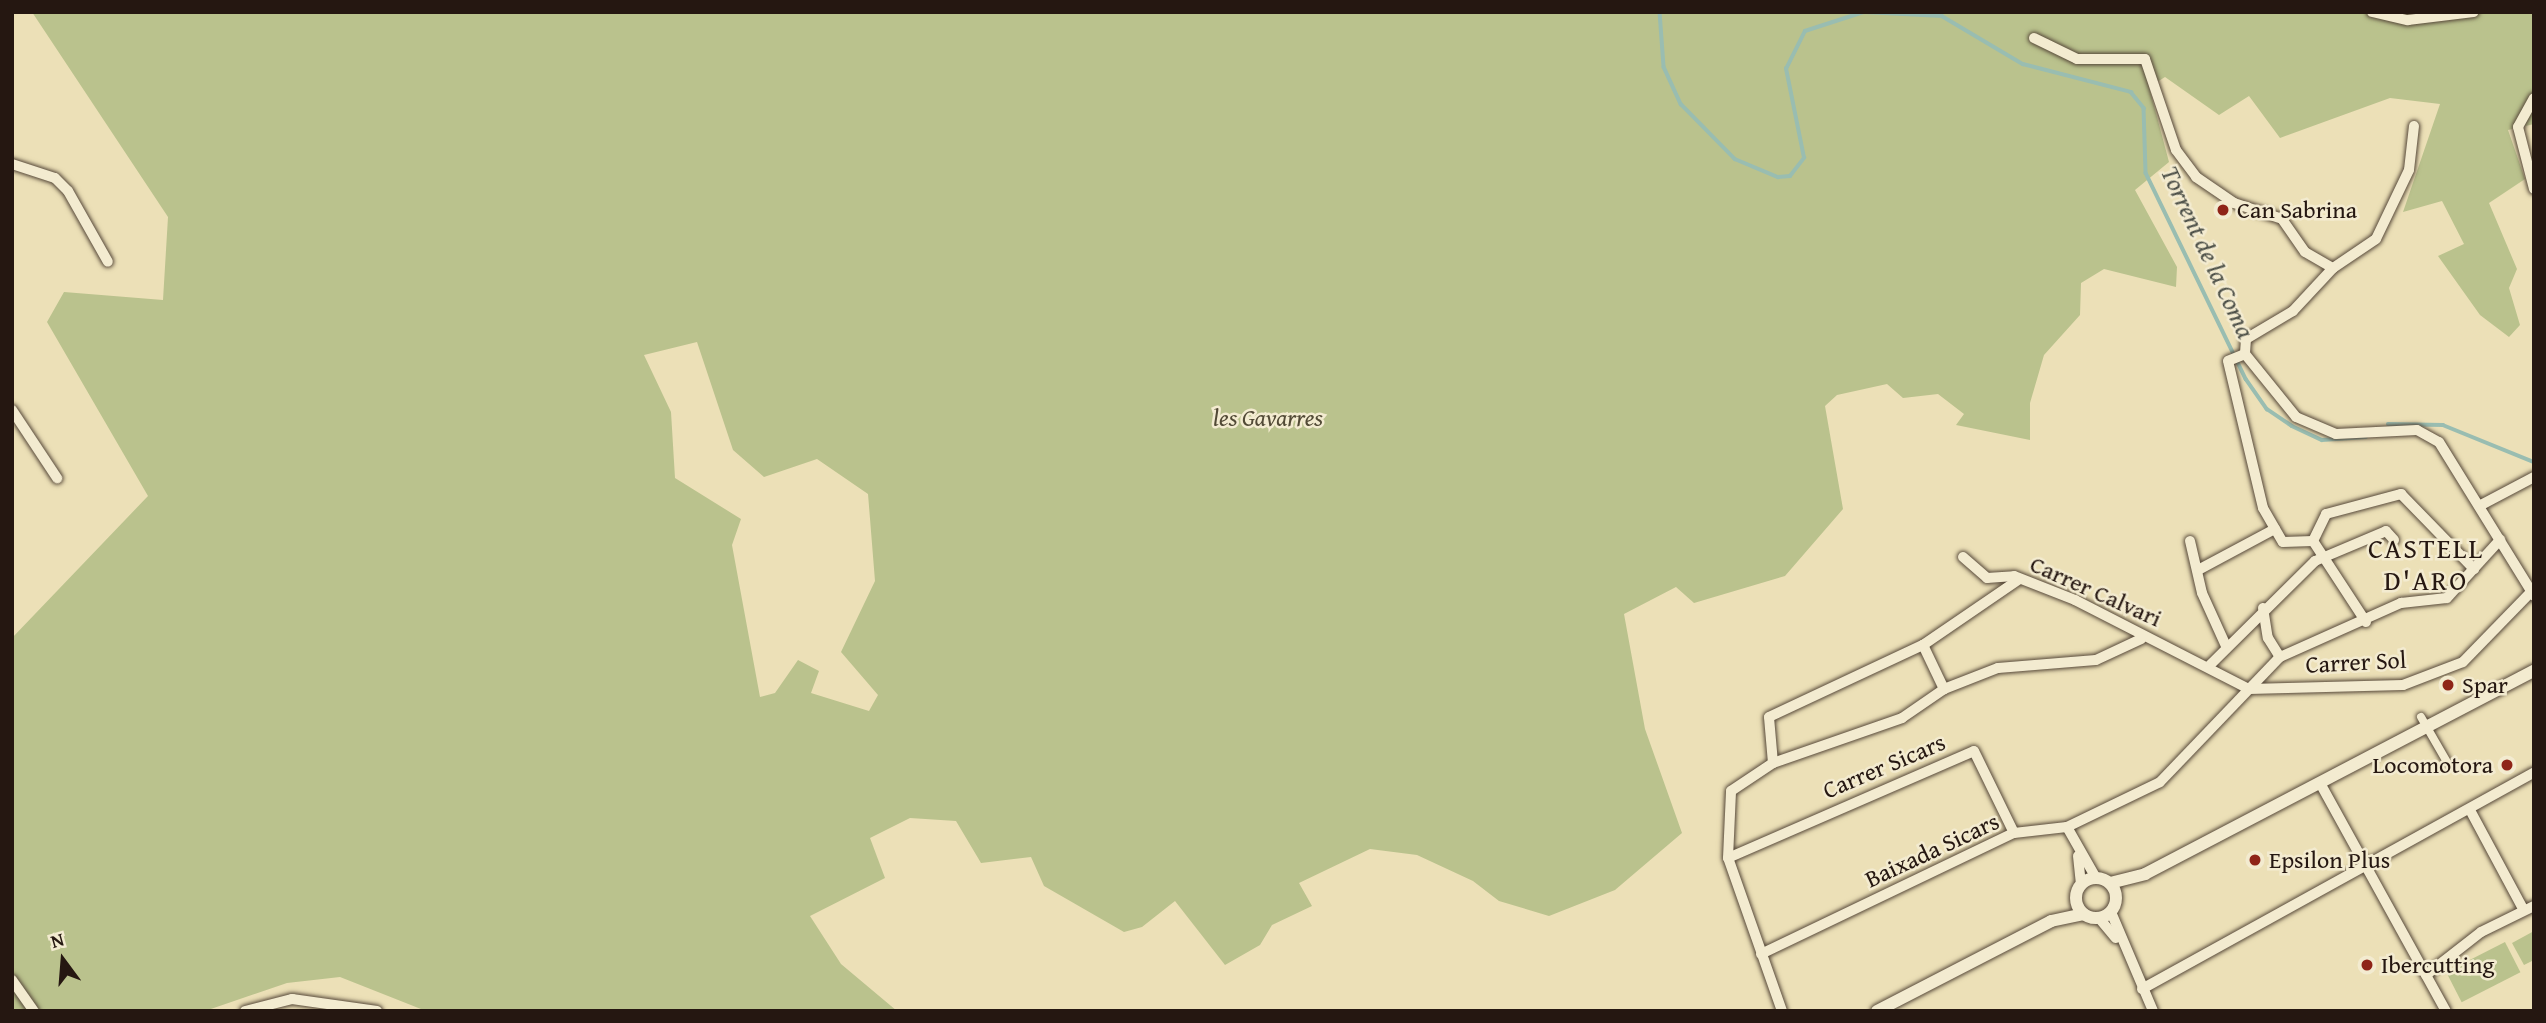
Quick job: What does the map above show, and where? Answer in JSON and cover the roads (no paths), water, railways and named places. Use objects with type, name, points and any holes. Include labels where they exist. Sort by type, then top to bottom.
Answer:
[{"type":"street","points":[[2372,12],[2408,20],[2474,12]]},
{"type":"street","points":[[2034,38],[2077,59],[2146,59],[2176,150],[2196,177],[2234,203],[2282,219],[2305,253],[2334,268]]},
{"type":"street","points":[[2534,99],[2518,128],[2534,189]]},
{"type":"street","points":[[2243,355],[2246,340],[2294,311],[2334,268],[2361,254],[2385,223],[2409,170],[2414,126]]},
{"type":"street","points":[[12,164],[55,178],[68,191],[108,262]]},
{"type":"street","points":[[2243,355],[2228,361],[2263,508],[2275,529],[2292,545],[2313,541]]},
{"type":"street","points":[[2243,355],[2296,417],[2336,434],[2417,430],[2438,442],[2480,505],[2532,595]]},
{"type":"street","points":[[12,410],[57,478]]},
{"type":"street","points":[[2480,505],[2534,477]]},
{"type":"street","points":[[2313,541],[2326,514],[2401,494],[2474,569]]},
{"type":"street","points":[[2200,569],[2275,529]]},
{"type":"street","points":[[2210,665],[2263,608],[2315,561],[2386,531],[2394,540]]},
{"type":"street","name":"Baixada Sicars","points":[[1761,954],[2014,833],[2067,827],[2181,768],[2230,703],[2249,689],[2280,657],[2326,633],[2367,624],[2401,603],[2447,598],[2500,540]]},
{"type":"street","points":[[2190,541],[2200,569],[2202,593],[2226,646]]},
{"type":"street","points":[[2313,541],[2367,624]]},
{"type":"street","name":"Carrer Calvari","points":[[1963,557],[1987,578],[2021,578],[2141,639],[2210,665],[2232,684]]},
{"type":"street","points":[[1773,763],[1769,717],[1923,645],[2021,578]]},
{"type":"street","name":"Carrer Sol","points":[[2232,684],[2249,689],[2402,683],[2463,662],[2532,595]]},
{"type":"street","points":[[2263,608],[2268,638],[2280,657]]},
{"type":"street","points":[[1782,1011],[1728,858],[1731,791],[1773,763],[1902,718],[1944,690],[2011,665],[2096,660],[2141,639]]},
{"type":"street","points":[[1923,645],[1944,690]]},
{"type":"street","points":[[2105,915],[2116,898],[2145,874],[2320,783],[2424,722],[2534,671]]},
{"type":"street","points":[[2230,703],[2232,684]]},
{"type":"street","points":[[2424,722],[2447,762]]},
{"type":"street","name":"Carrer Sicars","points":[[1728,858],[1974,751],[2014,833]]},
{"type":"street","points":[[2142,989],[2534,773]]},
{"type":"street","points":[[2320,783],[2446,1011]]},
{"type":"street","points":[[2426,975],[2529,907],[2470,810]]},
{"type":"street","points":[[2067,827],[2078,853],[2096,878],[2110,883],[2145,874]]},
{"type":"street","points":[[1877,1011],[2051,921],[2076,899],[2081,884],[2078,853]]},
{"type":"street","points":[[2081,884],[2096,878]]},
{"type":"street","points":[[2110,883],[2116,898]]},
{"type":"street","points":[[2076,899],[2083,914]]},
{"type":"street","points":[[2051,921],[2083,914],[2105,915]]},
{"type":"street","points":[[2105,915],[2153,1011]]},
{"type":"street","points":[[12,980],[34,1011]]},
{"type":"street","points":[[246,1011],[292,999],[377,1011]]},
{"type":"waterway","name":"Torrent de la Coma","points":[[1660,12],[1664,67],[1681,104],[1735,159],[1778,177],[1790,176],[1804,158],[1786,69],[1805,31],[1864,12],[1942,16],[2023,64],[2131,92],[2144,108],[2146,173],[2246,379],[2267,409],[2292,426],[2322,440],[2366,437]]},
{"type":"waterway","name":"Torrent de la Coma","points":[[2388,424],[2443,425],[2534,462]]},
{"type":"place","name":"Can Sabrina","points":[[2223,210]]},
{"type":"place","name":"Spar","points":[[2448,685]]},
{"type":"place","name":"Locomotora","points":[[2507,765]]},
{"type":"place","name":"Epsilon Plus","points":[[2255,860]]},
{"type":"place","name":"Ibercutting","points":[[2367,965]]},
{"type":"district","name":"CASTELL D'ARO","points":[[2426,564]]},
{"type":"park label","name":"les Gavarres","points":[[1268,418]]}]
